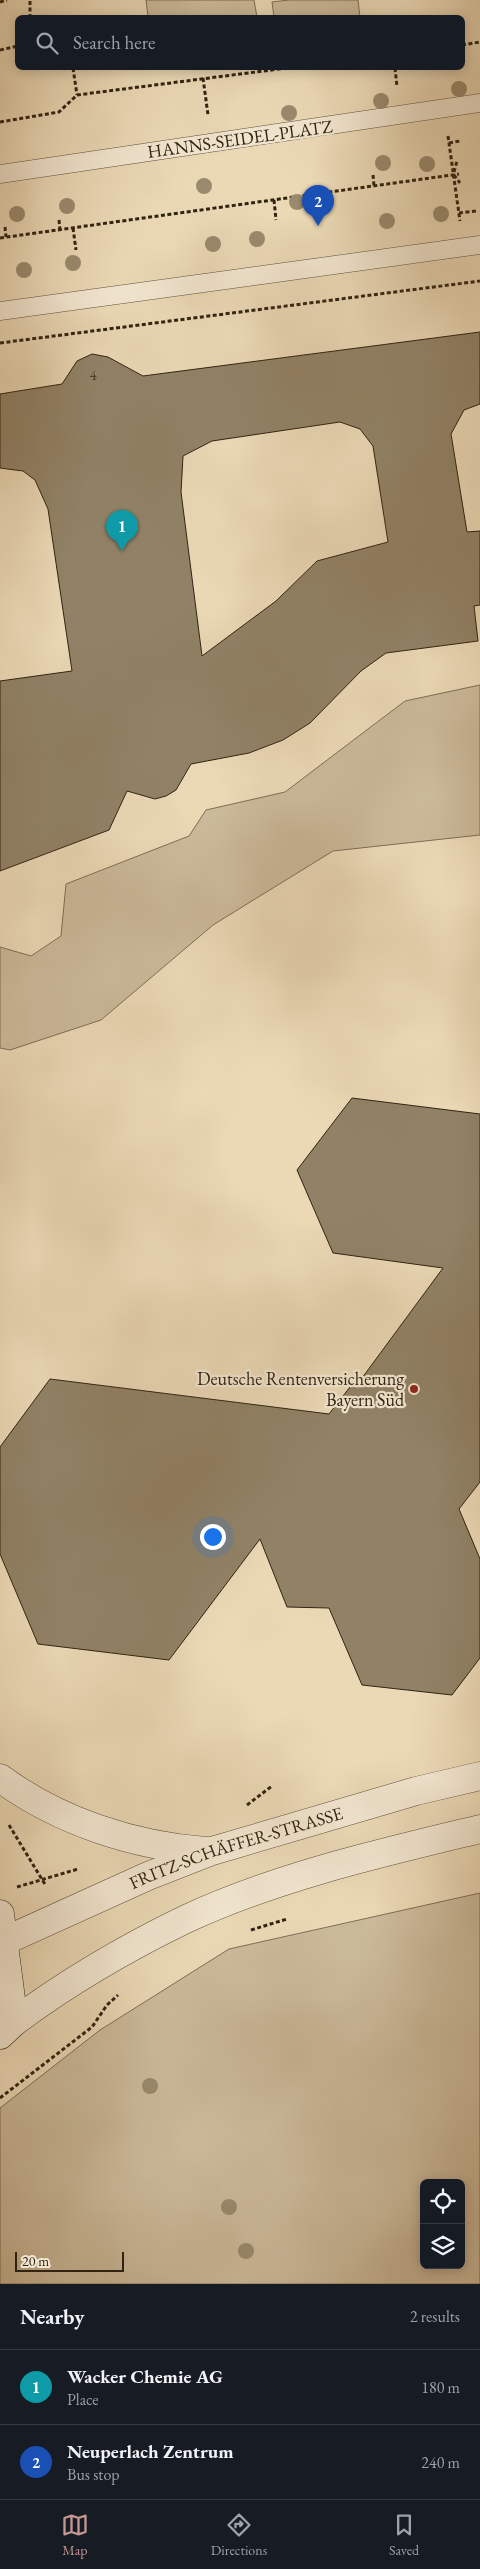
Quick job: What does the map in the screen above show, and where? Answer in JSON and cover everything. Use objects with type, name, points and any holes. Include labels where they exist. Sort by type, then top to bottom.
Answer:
[{"type":"street","name":"FRITZ-SCHÄFFER-STRASSE","points":[[2,1942],[148,1876],[212,1851],[416,1791],[480,1776]]},
{"type":"street","points":[[0,1778],[26,1796],[66,1816],[102,1830],[166,1846],[212,1851]]},
{"type":"street","points":[[0,1914],[5,2022],[81,1976],[187,1919],[260,1890],[320,1871],[381,1853],[480,1829]]},
{"type":"lane","name":"HANNS-SEIDEL-PLATZ","points":[[0,174],[480,103]]},
{"type":"lane","points":[[0,311],[472,246]]},
{"type":"path","points":[[0,2],[7,0]]},
{"type":"path","points":[[30,0],[30,15]]},
{"type":"path","points":[[465,44],[480,42]]},
{"type":"path","points":[[0,50],[15,47]]},
{"type":"path","points":[[73,70],[77,95]]},
{"type":"path","points":[[0,122],[59,112],[77,95],[270,70]]},
{"type":"path","points":[[203,78],[206,100]]},
{"type":"path","points":[[444,109],[458,213],[472,246]]},
{"type":"path","points":[[449,143],[460,141]]},
{"type":"path","points":[[453,175],[457,161]]},
{"type":"path","points":[[0,238],[459,174]]},
{"type":"path","points":[[373,175],[374,186]]},
{"type":"path","points":[[453,175],[460,183]]},
{"type":"path","points":[[274,200],[276,220]]},
{"type":"path","points":[[458,213],[476,211]]},
{"type":"path","points":[[59,220],[60,230]]},
{"type":"path","points":[[5,227],[6,237]]},
{"type":"path","points":[[73,228],[76,250]]},
{"type":"path","points":[[0,343],[480,280]]},
{"type":"path","points":[[250,1931],[287,1919]]},
{"type":"path","points":[[0,2098],[92,2027],[97,2016],[107,2004],[124,1992]]},
{"type":"shaded area","points":[[146,0],[254,0],[257,15],[148,15]]},
{"type":"shaded area","points":[[289,0],[358,0],[360,15],[274,15],[272,2]]},
{"type":"shaded area","points":[[480,685],[480,835],[333,851],[213,925],[101,1020],[10,1050],[0,1048],[0,947],[31,956],[61,936],[66,884],[189,836],[206,810],[285,792],[405,701]]},
{"type":"shaded area","points":[[480,1893],[480,2284],[0,2284],[0,2108],[100,2030],[229,1949]]},
{"type":"building","points":[[480,332],[480,404],[464,410],[451,434],[467,532],[480,531],[480,605],[474,606],[478,641],[386,653],[361,671],[310,723],[283,740],[249,753],[191,764],[176,790],[166,796],[155,799],[127,791],[109,830],[0,871],[0,681],[72,671],[48,509],[35,480],[23,471],[0,468],[0,394],[62,384],[77,361],[92,354],[108,357],[143,376]],"holes":[[[340,422],[360,429],[373,446],[388,542],[317,561],[276,601],[202,656],[181,492],[183,456],[212,441]]]},
{"type":"building","name":"Deutsche Rentenversicherung Bayern Süd","points":[[352,1098],[480,1114],[480,1482],[459,1509],[480,1559],[480,1658],[452,1695],[362,1685],[329,1608],[287,1607],[260,1539],[169,1660],[38,1644],[0,1554],[0,1447],[50,1379],[329,1414],[357,1378],[362,1378],[443,1268],[333,1253],[297,1170]]},
{"type":"place","name":"Neuperlach Zentrum","points":[[318,226]]},
{"type":"place","name":"Wacker Chemie AG","points":[[122,551]]},
{"type":"place","name":"Deutsche Rentenversicherung Bayern Süd","points":[[414,1389]]}]
